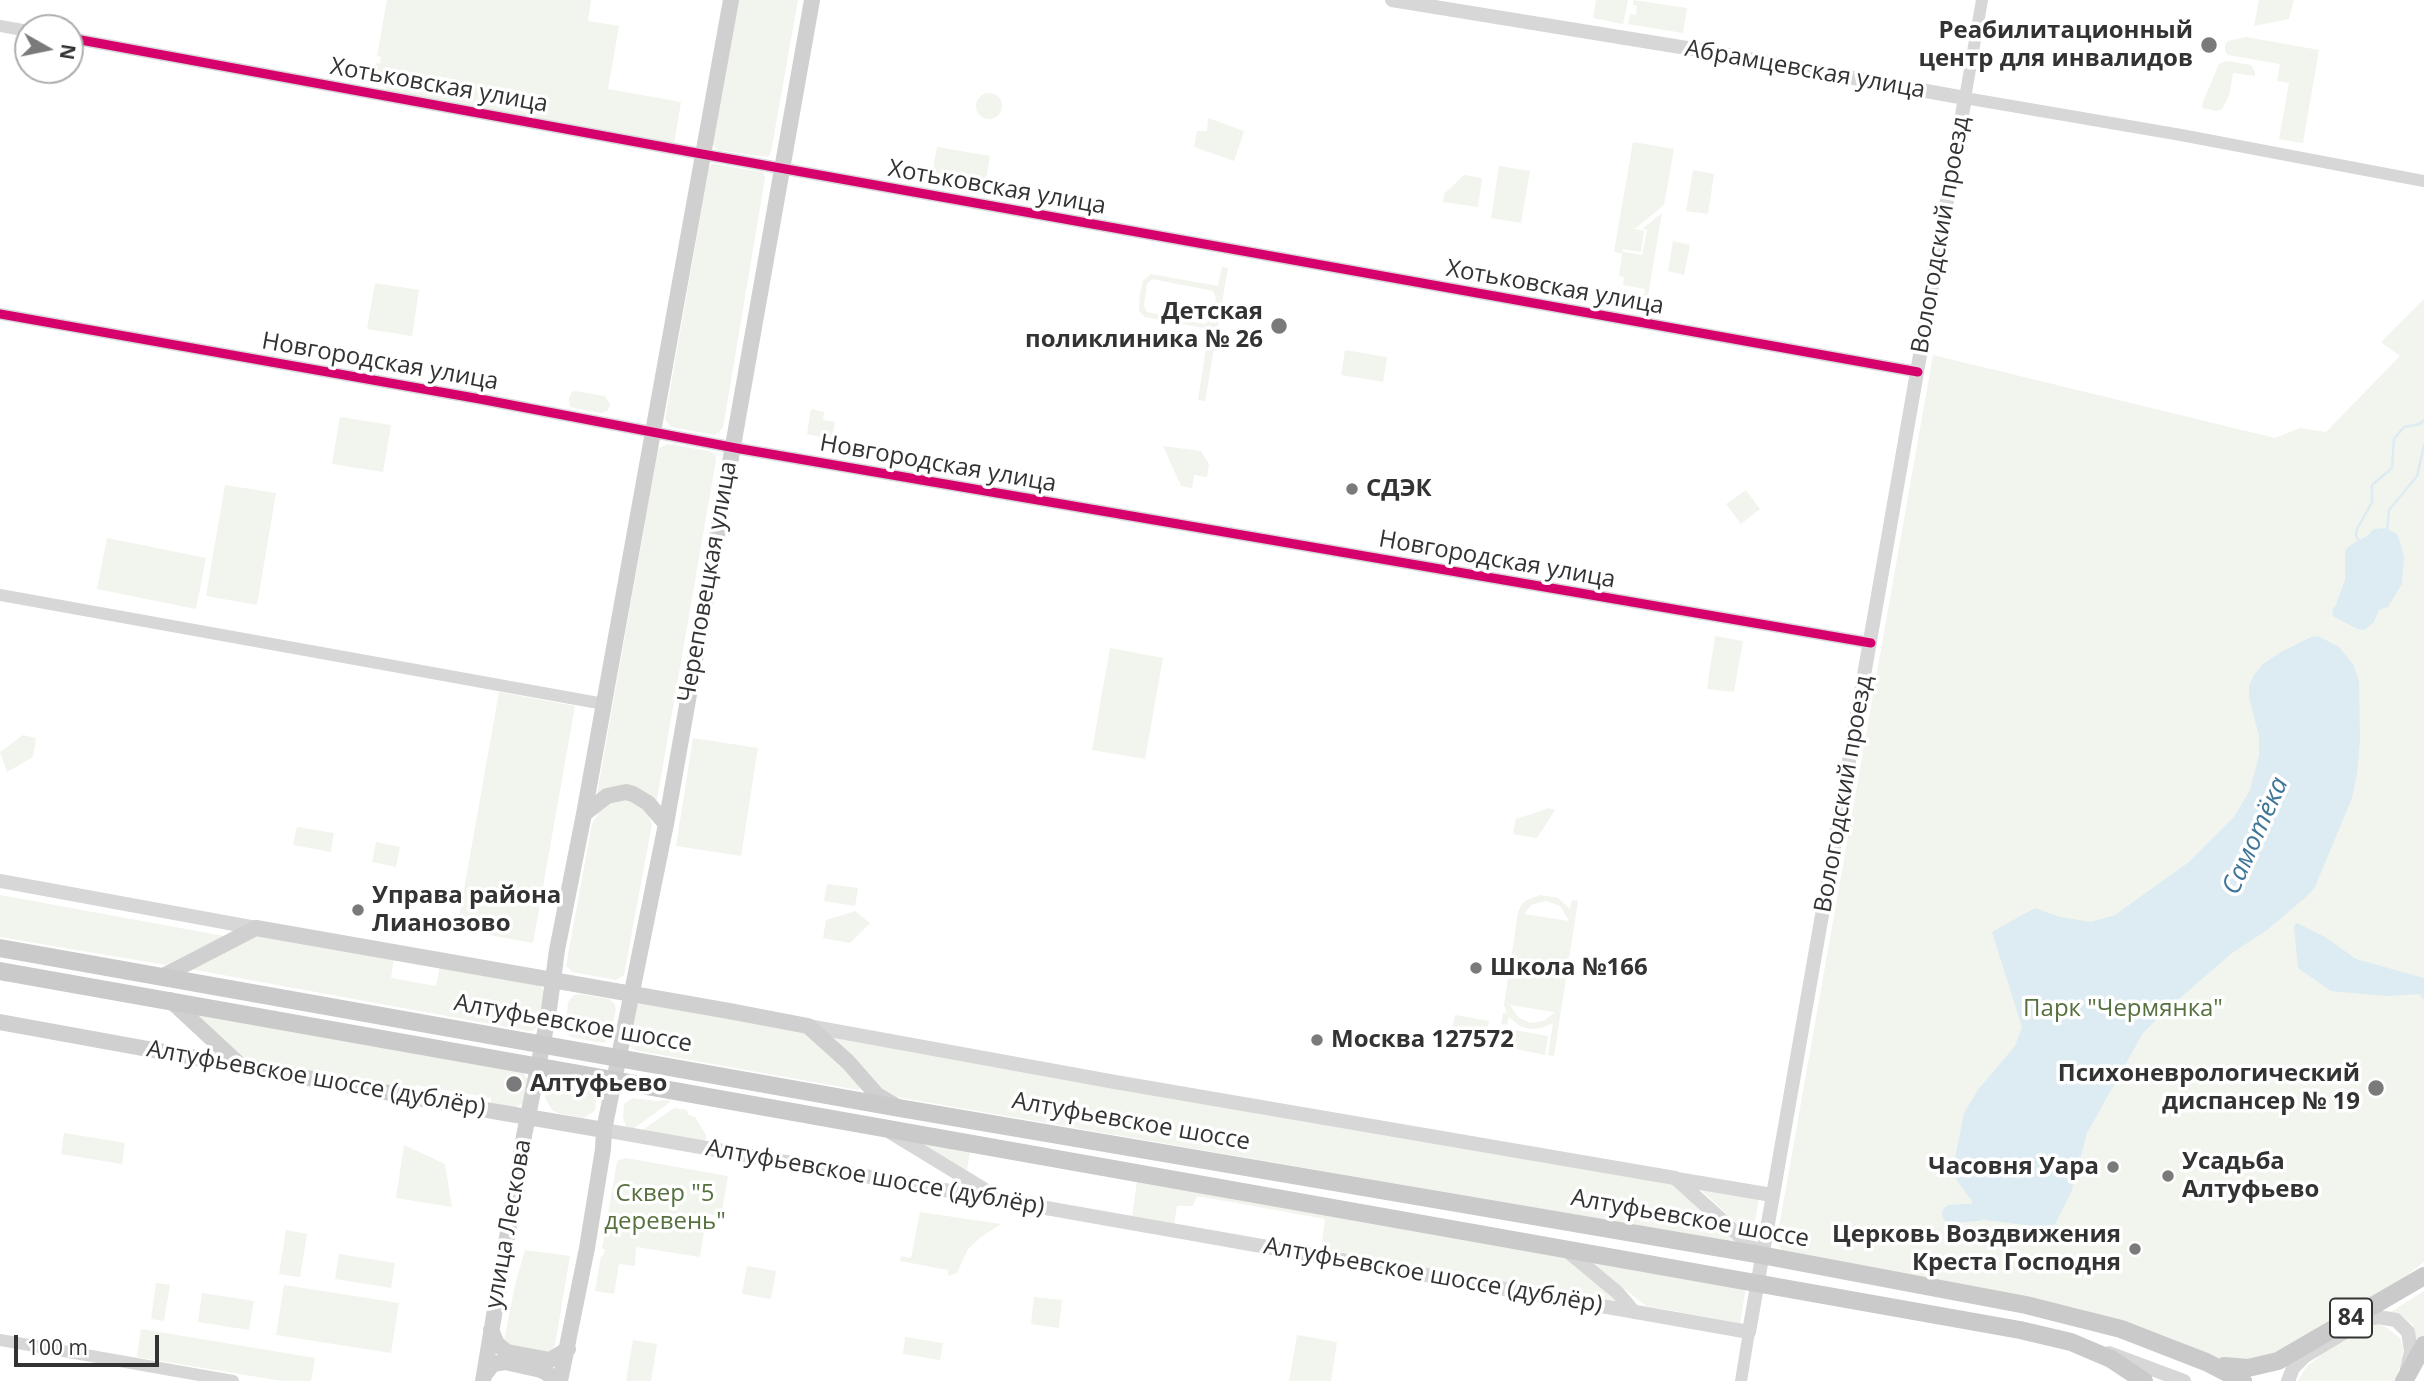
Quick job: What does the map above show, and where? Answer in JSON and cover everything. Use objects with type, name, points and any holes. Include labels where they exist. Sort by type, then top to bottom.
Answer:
[{"type":"main road","points":[[538,1067],[731,0]]},
{"type":"main road","name":"Череповецкая улица","points":[[613,1080],[666,824],[812,0]]},
{"type":"main road","points":[[584,814],[607,796],[626,792],[648,803],[666,824]]},
{"type":"main road","points":[[163,976],[256,928],[631,994],[808,1026],[848,1062],[877,1095],[900,1108]]},
{"type":"main road","name":"Алтуфьевское шоссе","points":[[0,948],[900,1108],[1762,1255],[2077,1317],[2121,1329],[2206,1362],[2244,1381]]},
{"type":"main road","name":"Алтуфьевское шоссе","points":[[0,971],[1757,1282],[2020,1330],[2071,1342]]},
{"type":"main road","points":[[170,1000],[241,1066]]},
{"type":"main road","name":"Алтуфьевское шоссе (дублёр)","points":[[0,1022],[604,1130]]},
{"type":"main road","name":"улица Лескова","points":[[484,1377],[538,1067]]},
{"type":"main road","points":[[484,1377],[493,1364],[505,1362],[541,1370],[558,1381],[568,1349],[587,1248],[613,1080]]},
{"type":"main road","name":"84","points":[[2206,1362],[2248,1368],[2278,1361],[2424,1276]]},
{"type":"main road","points":[[491,1330],[497,1344],[507,1352],[550,1360],[568,1349]]},
{"type":"main road","points":[[2071,1342],[2111,1359],[2126,1374],[2144,1381]]},
{"type":"main road","points":[[2403,1381],[2424,1345]]},
{"type":"street","name":"Абрамцевская улица","points":[[1392,0],[1699,50],[2424,181]]},
{"type":"street","name":"Вологодский проезд","points":[[1741,1381],[1982,0]]},
{"type":"street","name":"Хотьковская улица","points":[[84,41],[702,155],[1918,372]]},
{"type":"street","name":"Новгородская улица","points":[[0,314],[480,399],[731,447],[1871,643]]},
{"type":"street","points":[[0,594],[604,704]]},
{"type":"street","points":[[0,881],[256,928]]},
{"type":"street","points":[[808,1026],[1115,1083],[1772,1195]]},
{"type":"street","points":[[882,1128],[1001,1200]]},
{"type":"street","name":"Алтуфьевское шоссе (дублёр)","points":[[604,1130],[1749,1332]]},
{"type":"street","points":[[1675,1178],[1762,1255]]},
{"type":"street","points":[[1563,1248],[1618,1293],[1634,1312]]},
{"type":"street","points":[[2288,1381],[2293,1368],[2305,1356],[2364,1321],[2378,1317],[2396,1320],[2408,1332],[2411,1351],[2403,1381]]},
{"type":"street","points":[[0,1340],[233,1381]]},
{"type":"street","name":"Алтуфьевское шоссе","points":[[2071,1342],[2113,1354],[2184,1381]]},
{"type":"green space","points":[[387,0],[591,0],[588,21],[619,26],[608,89],[681,102],[674,144],[385,91],[387,82],[374,80],[376,63],[380,64],[381,57],[377,56]]},
{"type":"green space","points":[[738,0],[798,0],[768,157],[717,150],[712,143]]},
{"type":"green space","points":[[1596,0],[1628,0],[1623,24],[1593,18]]},
{"type":"green space","points":[[1634,0],[1687,8],[1683,33],[1628,24],[1630,14],[1636,15],[1637,6],[1633,5]]},
{"type":"green space","points":[[2259,0],[2294,0],[2289,19],[2254,26]]},
{"type":"green space","points":[[2246,37],[2319,50],[2303,143],[2279,139],[2289,83],[2277,81],[2280,64],[2228,55],[2225,51],[2228,41]]},
{"type":"green space","points":[[2226,61],[2251,65],[2255,76],[2233,73],[2229,96],[2222,109],[2217,111],[2203,108],[2202,104],[2219,64]]},
{"type":"green space","points":[[989,93],[998,97],[1002,106],[998,115],[989,119],[980,115],[976,106],[980,97]]},
{"type":"green space","points":[[1208,118],[1244,131],[1234,161],[1194,147],[1197,131],[1207,131]]},
{"type":"green space","points":[[1633,142],[1674,149],[1664,205],[1636,228],[1627,227],[1644,231],[1641,252],[1623,249],[1623,252],[1642,255],[1647,230],[1642,229],[1662,213],[1645,313],[1641,312],[1645,289],[1623,285],[1624,277],[1619,276],[1622,254],[1614,252]]},
{"type":"green space","points":[[937,147],[990,156],[985,185],[932,176]]},
{"type":"green space","points":[[712,164],[763,172],[765,178],[723,428],[715,435],[671,427],[665,419],[709,167]]},
{"type":"green space","points":[[1499,166],[1530,171],[1521,223],[1491,218]]},
{"type":"green space","points":[[1693,170],[1714,174],[1708,214],[1686,211]]},
{"type":"green space","points":[[1464,175],[1482,178],[1478,207],[1443,202],[1444,194]]},
{"type":"green space","points":[[1673,241],[1690,245],[1684,275],[1668,271]]},
{"type":"green space","points":[[1222,267],[1228,268],[1205,401],[1198,400],[1209,329],[1145,317],[1139,311],[1140,293],[1143,281],[1151,274],[1218,286]],"holes":[[[1152,279],[1213,291],[1216,299],[1212,319],[1204,324],[1147,312],[1144,306],[1147,284]]]},
{"type":"green space","points":[[375,283],[419,290],[412,336],[367,329]]},
{"type":"green space","name":"Парк \"Чермянка\"","points":[[2424,299],[2424,1262],[2363,1308],[2270,1358],[2230,1364],[2163,1335],[2077,1308],[1783,1250],[1776,1244],[1933,355],[2275,438],[2300,428],[2326,432],[2400,356],[2381,342]]},
{"type":"green space","points":[[1345,350],[1387,357],[1383,382],[1341,375]]},
{"type":"green space","points":[[575,391],[605,396],[610,404],[608,410],[602,413],[570,407],[569,398]]},
{"type":"green space","points":[[811,409],[824,412],[823,420],[835,422],[832,439],[807,434]]},
{"type":"green space","points":[[340,417],[391,425],[383,472],[332,464]]},
{"type":"green space","points":[[667,444],[709,451],[715,454],[716,460],[656,805],[597,794],[658,449]]},
{"type":"green space","points":[[1163,446],[1201,451],[1209,464],[1207,477],[1194,475],[1192,488],[1181,486]]},
{"type":"green space","points":[[225,485],[276,493],[257,605],[206,596]]},
{"type":"green space","points":[[1746,490],[1760,509],[1741,524],[1726,504]]},
{"type":"green space","points":[[107,538],[206,558],[196,609],[97,589]]},
{"type":"green space","points":[[1715,636],[1743,641],[1734,692],[1707,689]]},
{"type":"green space","points":[[1110,648],[1163,658],[1145,759],[1092,750]]},
{"type":"green space","points":[[499,692],[575,706],[533,943],[457,929]]},
{"type":"green space","points":[[23,735],[36,738],[33,757],[7,772],[0,752]]},
{"type":"green space","points":[[693,738],[758,748],[741,856],[676,846]]},
{"type":"green space","points":[[631,799],[648,812],[652,824],[624,975],[616,980],[572,972],[566,966],[592,824],[603,806],[611,801]]},
{"type":"green space","points":[[1549,808],[1555,810],[1537,838],[1513,834],[1516,819]]},
{"type":"green space","points":[[297,827],[334,833],[331,852],[293,845]]},
{"type":"green space","points":[[376,842],[400,847],[396,867],[372,862]]},
{"type":"green space","points":[[827,884],[858,888],[855,906],[824,901]]},
{"type":"green space","points":[[0,895],[224,936],[166,965],[0,937]]},
{"type":"green space","points":[[1540,895],[1558,898],[1570,909],[1572,900],[1578,901],[1554,1056],[1548,1055],[1553,1023],[1530,1029],[1520,1026],[1509,1017],[1507,1025],[1501,1024],[1503,1013],[1507,1013],[1504,1005],[1518,912],[1527,900]],"holes":[[[1546,901],[1560,906],[1569,921],[1524,914],[1531,905]],[[1510,1005],[1554,1012],[1555,1012],[1544,1021],[1530,1023],[1519,1018]]]},
{"type":"green space","points":[[855,911],[870,923],[850,943],[823,938],[826,920]]},
{"type":"green space","points":[[261,933],[394,957],[391,978],[436,986],[440,966],[540,985],[545,993],[540,1022],[534,1030],[529,1031],[190,969]]},
{"type":"green space","points":[[574,995],[609,999],[614,1003],[616,1009],[607,1041],[603,1043],[571,1037],[565,1031],[568,1002]]},
{"type":"green space","points":[[637,1002],[806,1031],[862,1084],[861,1088],[858,1090],[634,1050],[628,1044]]},
{"type":"green space","points":[[192,1012],[522,1071],[529,1082],[523,1103],[514,1109],[491,1104],[491,1098],[416,1085],[414,1090],[245,1060]]},
{"type":"green space","points":[[1455,1015],[1489,1021],[1486,1040],[1451,1034]]},
{"type":"green space","points":[[1509,1029],[1548,1036],[1545,1055],[1506,1047]]},
{"type":"green space","points":[[833,1037],[1672,1183],[1738,1243],[897,1097],[882,1089]]},
{"type":"green space","points":[[554,1077],[592,1084],[597,1093],[595,1110],[583,1118],[552,1110],[545,1098],[547,1086]]},
{"type":"green space","points":[[632,1098],[670,1100],[633,1129],[626,1126],[623,1117],[624,1104]]},
{"type":"green space","points":[[674,1108],[687,1110],[688,1115],[695,1117],[706,1135],[705,1142],[641,1131]]},
{"type":"green space","points":[[64,1133],[125,1143],[122,1164],[61,1154]]},
{"type":"green space","points":[[916,1141],[1563,1255],[1616,1301],[1321,1250],[1325,1219],[1197,1196],[1193,1206],[1177,1206],[1174,1224],[1132,1216],[1137,1181],[970,1152],[967,1170],[1002,1193]]},
{"type":"green space","points":[[404,1145],[445,1164],[452,1207],[396,1198]]},
{"type":"green space","name":"Сквер \"5 деревень\"","points":[[626,1158],[728,1176],[721,1216],[707,1214],[700,1257],[636,1247],[635,1266],[619,1264],[614,1294],[595,1291],[601,1256],[605,1249],[602,1249],[617,1161]]},
{"type":"green space","points":[[1700,1189],[1759,1199],[1752,1237]]},
{"type":"green space","points":[[920,1212],[1001,1224],[968,1249],[957,1273],[948,1276],[948,1270],[900,1261],[901,1256],[911,1258]]},
{"type":"green space","points":[[286,1230],[307,1234],[300,1277],[279,1274]]},
{"type":"green space","points":[[525,1250],[570,1256],[555,1345],[550,1353],[515,1350],[504,1341]]},
{"type":"green space","points":[[339,1254],[395,1263],[391,1288],[335,1279]]},
{"type":"green space","points":[[1587,1259],[1746,1287],[1740,1323],[1646,1306]]},
{"type":"green space","points":[[747,1266],[776,1271],[771,1299],[742,1294]]},
{"type":"green space","points":[[156,1283],[170,1285],[164,1321],[151,1319]]},
{"type":"green space","points":[[284,1285],[399,1303],[391,1353],[276,1335]]},
{"type":"green space","points":[[2424,1291],[2424,1334],[2417,1348],[2413,1325],[2401,1315],[2390,1312]]},
{"type":"green space","points":[[202,1293],[254,1301],[249,1330],[198,1322]]},
{"type":"green space","points":[[1034,1297],[1062,1300],[1059,1328],[1031,1324]]},
{"type":"green space","points":[[2378,1324],[2400,1338],[2403,1348],[2402,1362],[2395,1381],[2298,1381],[2306,1367],[2327,1350]]},
{"type":"green space","points":[[141,1329],[315,1358],[311,1381],[282,1381],[137,1357]]},
{"type":"green space","points":[[1297,1335],[1337,1342],[1331,1381],[1289,1381]]},
{"type":"green space","points":[[905,1337],[943,1343],[940,1360],[903,1354]]},
{"type":"green space","points":[[633,1340],[657,1344],[651,1381],[626,1381]]},
{"type":"water","points":[[2385,528],[2397,534],[2401,545],[2404,558],[2402,584],[2388,607],[2379,610],[2374,622],[2364,630],[2357,629],[2333,616],[2332,610],[2345,580],[2345,551],[2374,529]]},
{"type":"water","points":[[2318,636],[2339,647],[2353,664],[2359,681],[2360,741],[2352,798],[2315,887],[2267,930],[2232,953],[2143,1033],[2087,1133],[2071,1193],[2055,1224],[2043,1227],[1985,1220],[1952,1173],[1964,1113],[1978,1090],[2015,1046],[2022,1027],[1992,932],[2035,908],[2060,917],[2091,922],[2115,915],[2189,862],[2234,817],[2250,790],[2259,755],[2259,736],[2249,697],[2249,686],[2254,675],[2263,664],[2281,652]]},
{"type":"water","points":[[2297,923],[2325,937],[2356,959],[2424,978],[2424,1000],[2419,994],[2386,996],[2331,991],[2298,968],[2294,926]]},
{"type":"waterway","name":"Самотёка","points":[[2360,544],[2356,535],[2357,529],[2372,502],[2372,485],[2392,468],[2394,439],[2404,427],[2420,424],[2424,420]]},
{"type":"waterway","name":"Самотёка","points":[[2387,532],[2389,510],[2417,476],[2424,445]]},
{"type":"waterway","name":"Самотёка","points":[[1951,1214],[1978,1212],[1989,1193]]},
{"type":"cycle path","points":[[84,41],[1918,372]]},
{"type":"cycle path","points":[[0,314],[480,399],[741,449],[1871,643]]},
{"type":"place","name":"Реабилитационный центр для инвалидов","points":[[2209,45]]},
{"type":"place","name":"Детская поликлиника № 26","points":[[1279,326]]},
{"type":"place","name":"СДЭК","points":[[1352,489]]},
{"type":"place","name":"Управа района Лианозово","points":[[358,910]]},
{"type":"place","name":"Школа №166","points":[[1476,968]]},
{"type":"place","name":"Москва 127572","points":[[1317,1040]]},
{"type":"place","name":"Алтуфьево","points":[[514,1084]]},
{"type":"place","name":"Психоневрологический диспансер № 19","points":[[2376,1088]]},
{"type":"place","name":"Часовня Уара","points":[[2113,1167]]},
{"type":"place","name":"Усадьба Алтуфьево","points":[[2168,1176]]},
{"type":"place","name":"Церковь Воздвижения Креста Господня","points":[[2135,1249]]}]
